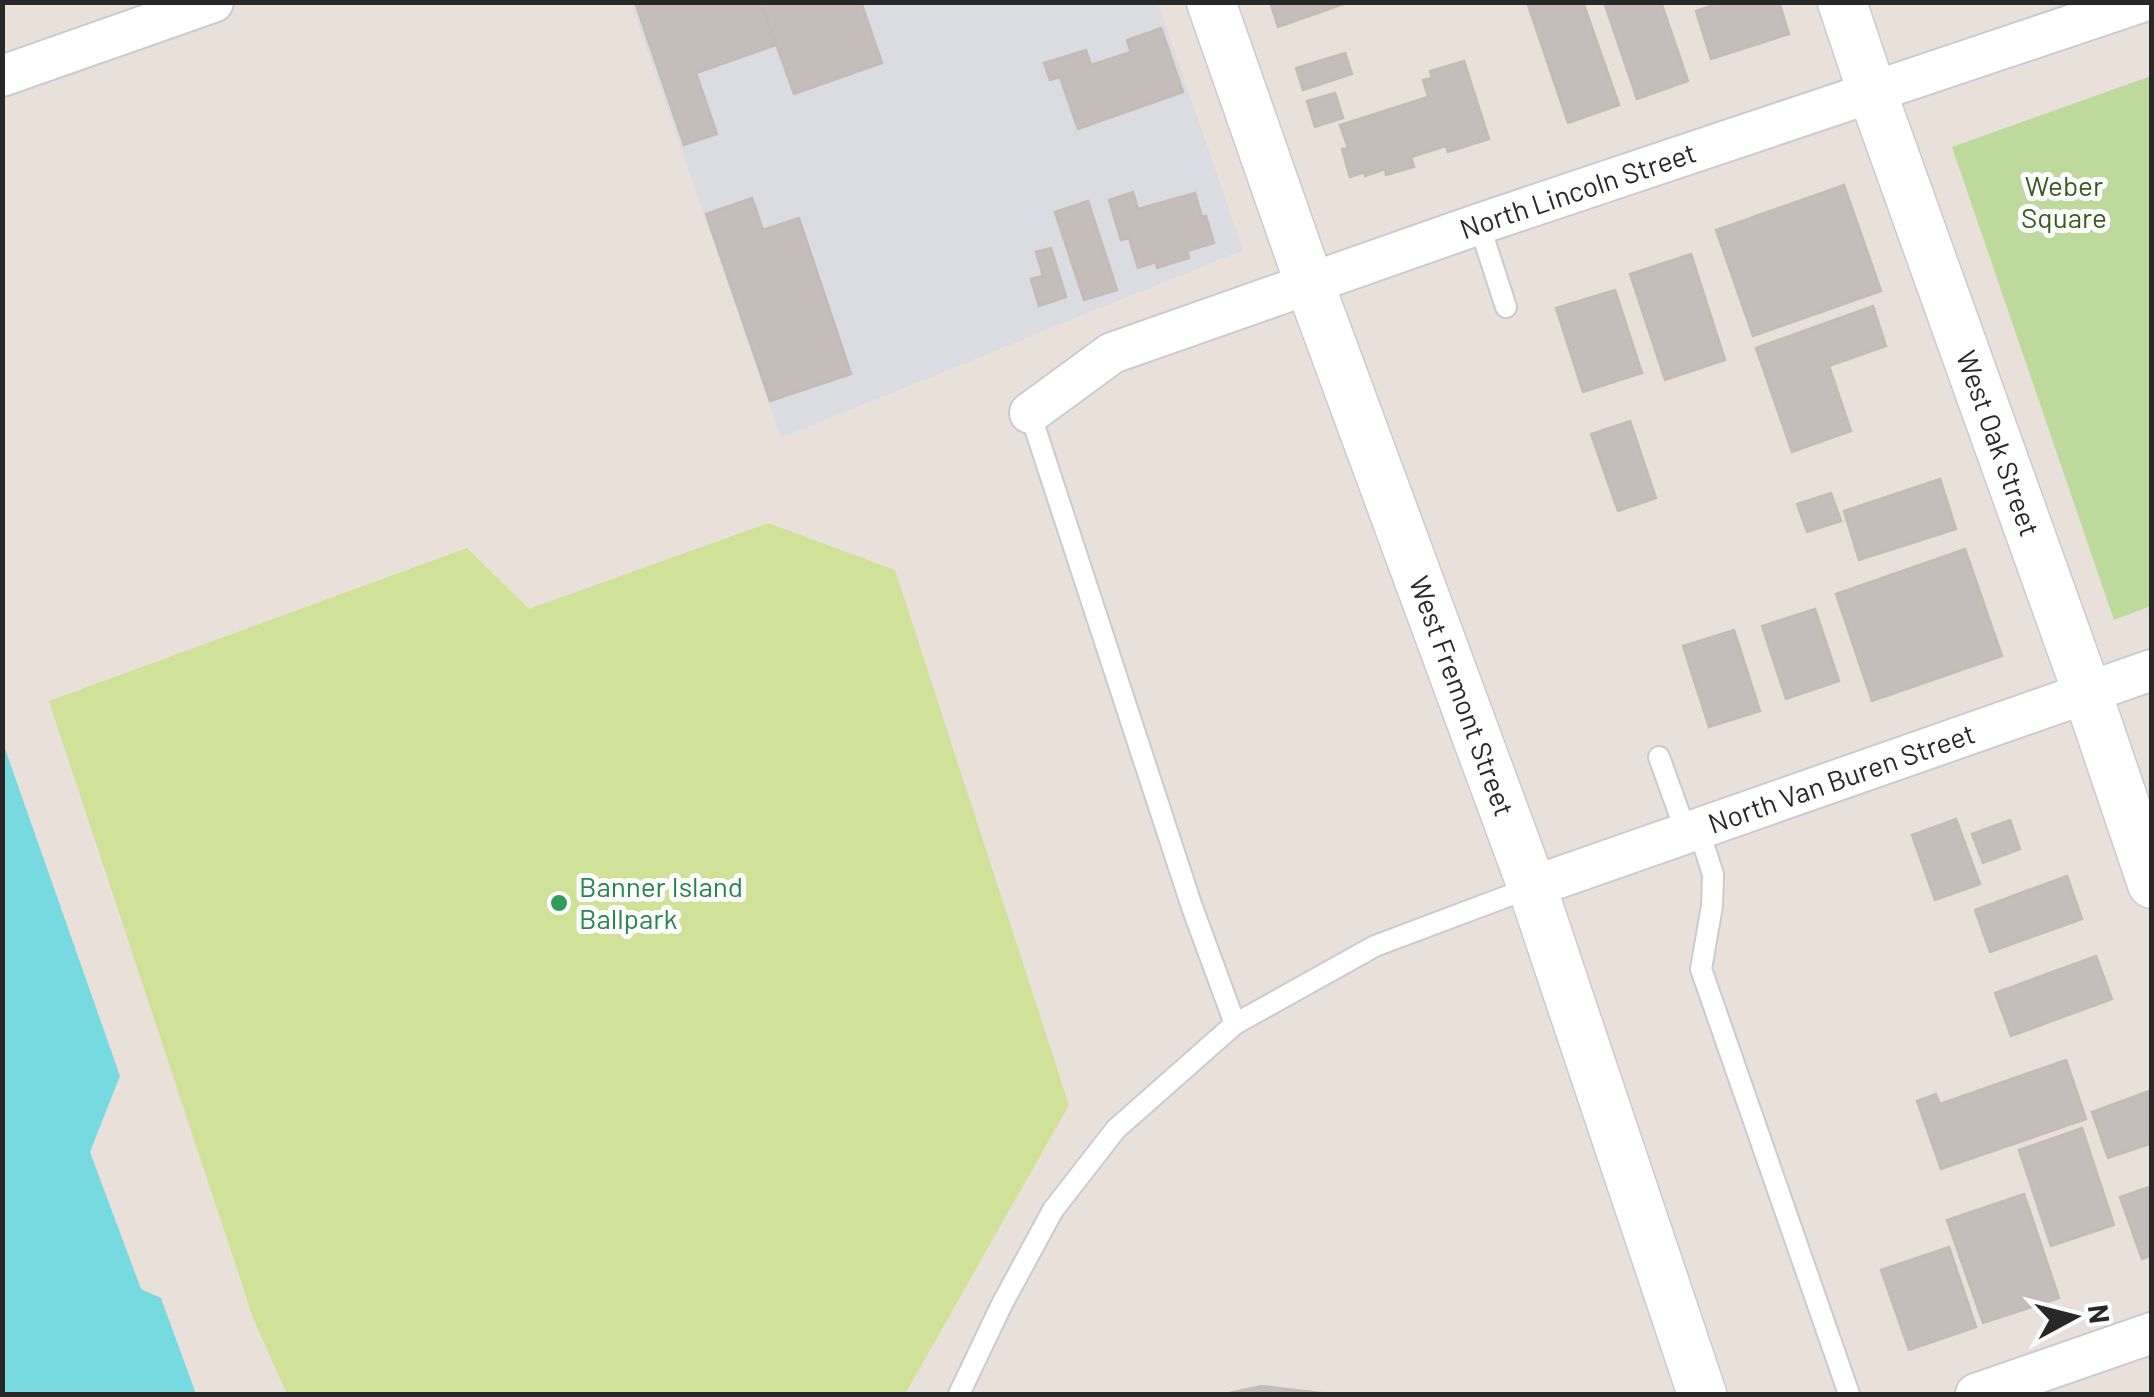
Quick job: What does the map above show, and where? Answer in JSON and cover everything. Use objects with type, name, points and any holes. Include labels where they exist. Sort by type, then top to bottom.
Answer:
[{"type":"street","points":[[2,76],[212,2]]},
{"type":"street","name":"West Fremont Street","points":[[1210,2],[1532,886],[1702,1394]]},
{"type":"street","name":"West Oak Street","points":[[1842,2],[2152,884]]},
{"type":"street","name":"North Lincoln Street","points":[[1030,413],[1112,354],[1479,224],[2140,2]]},
{"type":"street","name":"North Van Buren Street","points":[[1532,886],[2152,670]]},
{"type":"street","points":[[1976,1394],[2152,1333]]},
{"type":"lane","points":[[1479,224],[1506,308]]},
{"type":"lane","points":[[1030,413],[1192,907],[1235,1024]]},
{"type":"lane","points":[[1659,757],[1712,874],[1712,906],[1701,968],[1849,1394]]},
{"type":"lane","points":[[959,1394],[1053,1210],[1116,1129],[1235,1024],[1375,946],[1532,886]]},
{"type":"shaded area","points":[[631,3],[1158,3],[1243,250],[781,438]]},
{"type":"green space","name":"Weber Square","points":[[2151,76],[2151,606],[2114,620],[1952,147]]},
{"type":"green space","name":"Banner Island Ballpark","points":[[768,523],[895,570],[1069,1105],[905,1394],[287,1394],[253,1318],[49,701],[467,548],[529,609]]},
{"type":"water","points":[[3,743],[120,1076],[90,1152],[141,1289],[161,1298],[196,1394],[3,1394]]},
{"type":"building","points":[[635,2],[761,2],[776,45],[696,73],[717,134],[684,145]]},
{"type":"building","points":[[761,2],[861,2],[882,63],[794,94]]},
{"type":"building","points":[[1270,2],[1349,2],[1278,27]]},
{"type":"building","points":[[1527,2],[1583,2],[1619,105],[1568,123]]},
{"type":"building","points":[[1604,2],[1661,2],[1688,81],[1637,99]]},
{"type":"building","points":[[1722,2],[1779,2],[1789,34],[1711,59],[1696,11]]},
{"type":"building","points":[[1161,28],[1183,92],[1078,129],[1060,77],[1050,80],[1044,63],[1086,50],[1091,65],[1131,52],[1127,40]]},
{"type":"building","points":[[1345,53],[1352,74],[1303,90],[1296,68]]},
{"type":"building","points":[[1464,61],[1489,139],[1448,152],[1446,146],[1411,157],[1414,167],[1386,175],[1385,169],[1350,177],[1342,149],[1348,148],[1340,125],[1428,97],[1423,80],[1432,78],[1430,71]]},
{"type":"building","points":[[1335,93],[1343,118],[1315,127],[1307,101]]},
{"type":"building","points":[[1844,185],[1881,291],[1753,336],[1716,230]]},
{"type":"building","points":[[1133,192],[1138,209],[1195,193],[1214,243],[1187,251],[1189,258],[1157,268],[1156,262],[1138,268],[1129,238],[1121,240],[1109,200]]},
{"type":"building","points":[[752,198],[763,230],[799,218],[851,374],[770,401],[706,214]]},
{"type":"building","points":[[1088,201],[1117,290],[1084,300],[1055,212]]},
{"type":"building","points":[[1051,248],[1066,297],[1039,306],[1031,279],[1043,276],[1036,252]]},
{"type":"building","points":[[1691,254],[1725,360],[1665,380],[1630,274]]},
{"type":"building","points":[[1615,290],[1642,373],[1583,392],[1556,308]]},
{"type":"building","points":[[1873,306],[1886,346],[1829,366],[1851,431],[1792,452],[1756,348]]},
{"type":"building","points":[[1630,421],[1656,498],[1618,511],[1591,434]]},
{"type":"building","points":[[1940,479],[1956,529],[1859,560],[1844,511]]},
{"type":"building","points":[[1831,493],[1841,521],[1807,532],[1797,504]]},
{"type":"building","points":[[1965,549],[2002,656],[1872,701],[1836,594]]},
{"type":"building","points":[[1815,609],[1839,681],[1786,699],[1762,626]]},
{"type":"building","points":[[1734,630],[1760,711],[1709,727],[1683,646]]},
{"type":"building","points":[[1956,819],[1980,884],[1935,900],[1912,835]]},
{"type":"building","points":[[2010,820],[2020,849],[1983,863],[1972,834]]},
{"type":"building","points":[[2067,876],[2082,919],[1990,952],[1975,910]]},
{"type":"building","points":[[2096,956],[2112,999],[2011,1036],[1995,993]]},
{"type":"building","points":[[2066,1060],[2086,1119],[1941,1169],[1917,1101],[1936,1094],[1940,1104]]},
{"type":"building","points":[[2152,1090],[2152,1143],[2108,1158],[2092,1112]]},
{"type":"building","points":[[2082,1128],[2114,1225],[2051,1246],[2019,1150]]},
{"type":"building","points":[[2152,1186],[2152,1255],[2142,1259],[2120,1197]]},
{"type":"building","points":[[2024,1194],[2059,1298],[1983,1323],[1947,1220]]},
{"type":"building","points":[[1949,1247],[1976,1327],[1909,1350],[1881,1270]]},
{"type":"building","points":[[1262,1386],[1329,1394],[1225,1394]]},
{"type":"place","name":"Banner Island Ballpark","points":[[559,903]]}]
